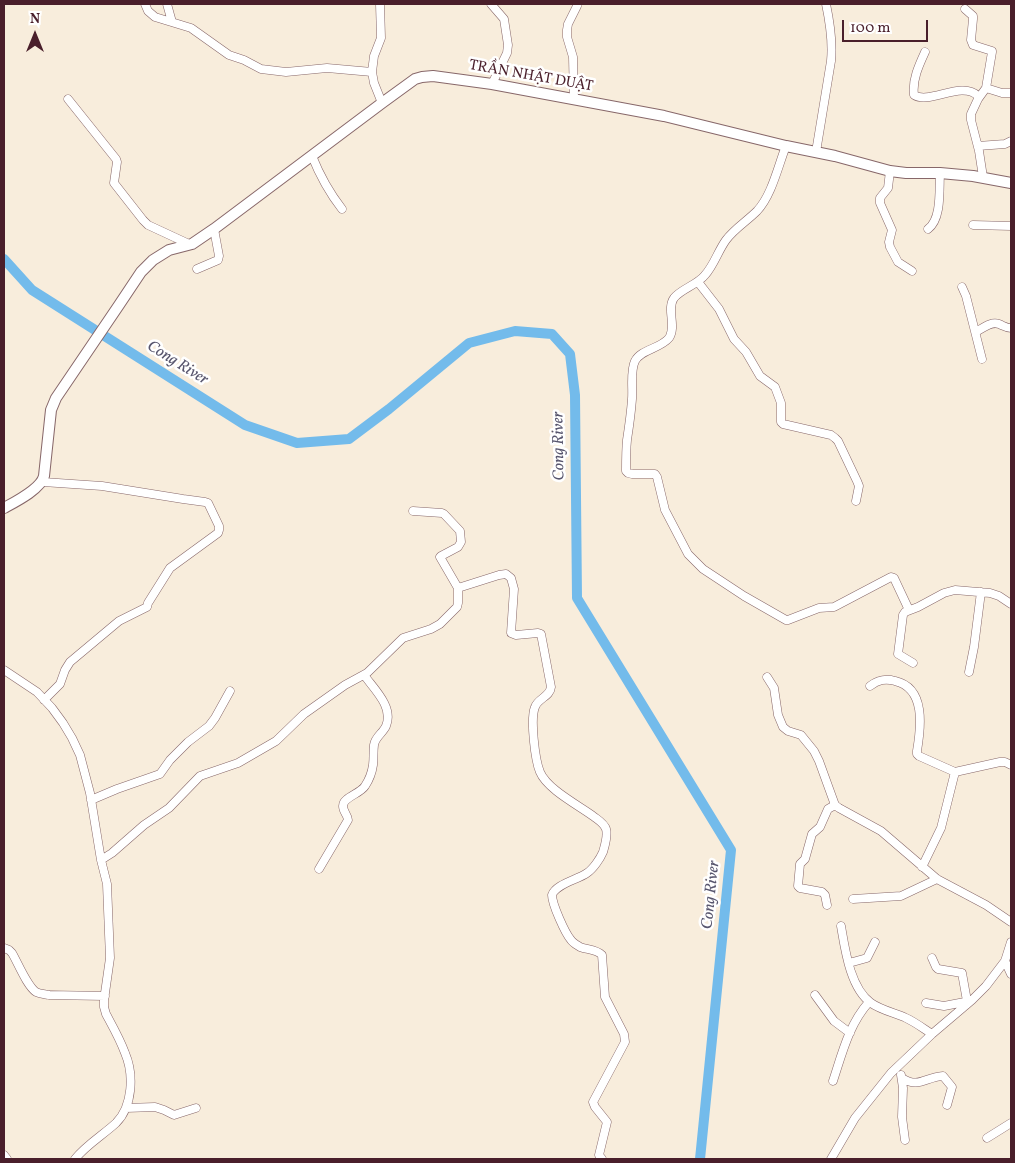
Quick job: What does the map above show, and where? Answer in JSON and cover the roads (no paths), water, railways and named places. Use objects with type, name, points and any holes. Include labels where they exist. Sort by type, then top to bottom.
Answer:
[{"type":"main road","name":"TRẦN NHẬT DUẬT","points":[[43,482],[51,410],[56,398],[141,272],[153,260],[169,250],[189,244],[214,229],[382,103],[422,76],[492,84],[664,116],[890,171],[984,177],[1011,183]]},
{"type":"main road","points":[[4,508],[43,482]]},
{"type":"street","points":[[145,4],[148,11],[155,18],[191,28],[229,55],[261,69],[286,72],[327,68],[372,72]]},
{"type":"street","points":[[167,4],[172,22]]},
{"type":"street","points":[[380,4],[381,38],[374,56],[372,72],[382,103]]},
{"type":"street","points":[[491,4],[504,19],[508,45],[507,53],[492,84]]},
{"type":"street","points":[[816,152],[832,47],[832,33],[826,4]]},
{"type":"street","points":[[574,100],[573,57],[567,37],[567,30],[576,6]]},
{"type":"street","points":[[965,10],[973,16],[971,40],[973,45],[992,51],[986,88],[971,114],[984,177]]},
{"type":"street","points":[[925,52],[913,88],[916,97],[964,91],[975,93],[978,99]]},
{"type":"street","points":[[986,88],[1002,93],[1011,93]]},
{"type":"street","points":[[68,100],[116,158],[114,183],[143,220],[148,225],[189,244]]},
{"type":"street","points":[[978,146],[1005,144],[1011,141]]},
{"type":"street","points":[[786,146],[763,203],[727,239],[709,270],[698,282],[676,295],[671,305],[672,330],[670,336],[667,340],[640,355],[634,363],[626,471],[632,474],[655,474],[658,477],[664,510],[688,554],[701,567],[744,596],[786,620],[819,608],[834,607],[891,577],[894,578],[909,610]]},
{"type":"street","points":[[312,156],[329,192],[342,209]]},
{"type":"street","points":[[890,171],[888,188],[880,198],[880,203],[892,230],[889,242],[890,247],[898,262],[912,271]]},
{"type":"street","points":[[928,229],[933,226],[938,211],[940,173]]},
{"type":"street","points":[[973,225],[1011,226]]},
{"type":"street","points":[[197,270],[218,260],[219,256],[214,229]]},
{"type":"street","points":[[698,282],[720,309],[734,339],[746,352],[760,376],[776,387],[781,403],[781,422],[830,435],[838,441],[857,480],[856,501]]},
{"type":"street","points":[[962,286],[982,359]]},
{"type":"street","points":[[976,332],[994,323],[1011,328]]},
{"type":"street","points":[[43,482],[102,486],[205,502],[208,503],[219,526],[218,533],[170,568],[147,607],[119,621],[70,662],[60,684],[44,700]]},
{"type":"street","points":[[101,860],[112,853],[144,825],[169,808],[200,776],[238,763],[276,741],[304,714],[346,684],[364,675],[404,638],[440,624],[456,607],[458,603],[458,588],[440,558],[458,547],[461,542],[460,531],[444,514],[413,511]]},
{"type":"street","points":[[458,588],[506,574],[511,578],[514,589],[511,633],[516,635],[541,634],[551,687],[549,693],[534,709],[533,728],[540,772],[559,793],[602,822],[607,832],[602,854],[590,870],[556,889],[552,895],[567,935],[571,940],[581,948],[597,951],[602,955],[605,997],[624,1034],[626,1042],[593,1102],[607,1122],[599,1155],[602,1159]]},
{"type":"street","points":[[913,663],[900,656],[897,650],[902,618],[905,612],[955,590],[990,593],[999,596],[1011,604]]},
{"type":"street","points":[[969,672],[981,592]]},
{"type":"street","points":[[4,670],[37,692],[63,723],[72,738],[80,755],[87,781],[107,884],[110,958],[104,1007],[126,1053],[129,1065],[130,1088],[126,1108],[118,1121],[75,1159]]},
{"type":"street","points":[[319,869],[348,820],[343,808],[346,799],[358,793],[366,784],[373,764],[374,743],[388,721],[385,705],[364,675]]},
{"type":"street","points":[[767,677],[774,688],[778,715],[782,727],[788,731],[801,734],[814,751],[836,805],[881,831],[937,879],[986,905],[1011,922]]},
{"type":"street","points":[[870,686],[877,680],[892,680],[899,682],[912,691],[918,704],[920,717],[917,754],[955,772],[1000,762],[1011,765]]},
{"type":"street","points":[[91,800],[160,774],[170,760],[184,746],[209,726],[230,691]]},
{"type":"street","points":[[922,867],[941,828],[955,772]]},
{"type":"street","points":[[827,905],[825,895],[822,892],[798,886],[800,864],[805,858],[812,834],[820,827],[828,809],[836,805]]},
{"type":"street","points":[[853,899],[900,896],[937,879]]},
{"type":"street","points":[[841,926],[854,982],[869,1002],[907,1018],[932,1034]]},
{"type":"street","points":[[849,963],[867,958],[875,942]]},
{"type":"street","points":[[832,1159],[855,1118],[891,1073],[986,986],[1005,961],[1011,942]]},
{"type":"street","points":[[4,948],[12,953],[35,992],[49,995],[105,996]]},
{"type":"street","points":[[932,958],[938,969],[962,973],[969,1001]]},
{"type":"street","points":[[1005,961],[1011,974]]},
{"type":"street","points":[[815,995],[834,1020],[850,1033]]},
{"type":"street","points":[[926,1003],[944,1006],[969,1001]]},
{"type":"street","points":[[833,1081],[850,1033],[862,1010],[869,1002]]},
{"type":"street","points":[[898,1066],[903,1088],[902,1116],[905,1140]]},
{"type":"street","points":[[902,1078],[907,1082],[918,1083],[936,1076],[943,1076],[952,1087],[947,1105]]},
{"type":"street","points":[[126,1108],[155,1107],[174,1115],[196,1108]]},
{"type":"street","points":[[987,1138],[1011,1123]]},
{"type":"street","points":[[4,1156],[7,1159]]},
{"type":"waterway","name":"Cong River","points":[[4,259],[32,290],[245,425],[297,443],[349,439],[389,409],[469,343],[515,331],[552,334],[570,354],[575,395],[577,598],[731,850],[700,1159]]}]
